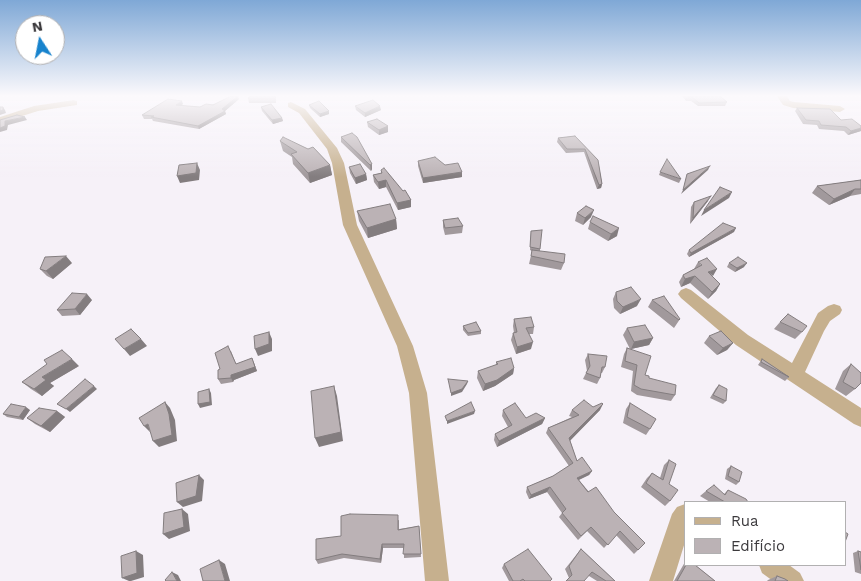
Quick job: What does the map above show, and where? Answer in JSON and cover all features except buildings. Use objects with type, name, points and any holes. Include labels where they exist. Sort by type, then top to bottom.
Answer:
[{"type":"street","points":[[312,123],[332,148],[338,163],[350,225],[405,346],[418,393],[436,581]]},
{"type":"street","points":[[686,294],[742,340],[861,418]]},
{"type":"street","points":[[795,375],[817,328],[824,317],[834,310]]},
{"type":"street","points":[[661,581],[680,522],[684,516]]},
{"type":"street","points":[[771,566],[792,581]]}]
